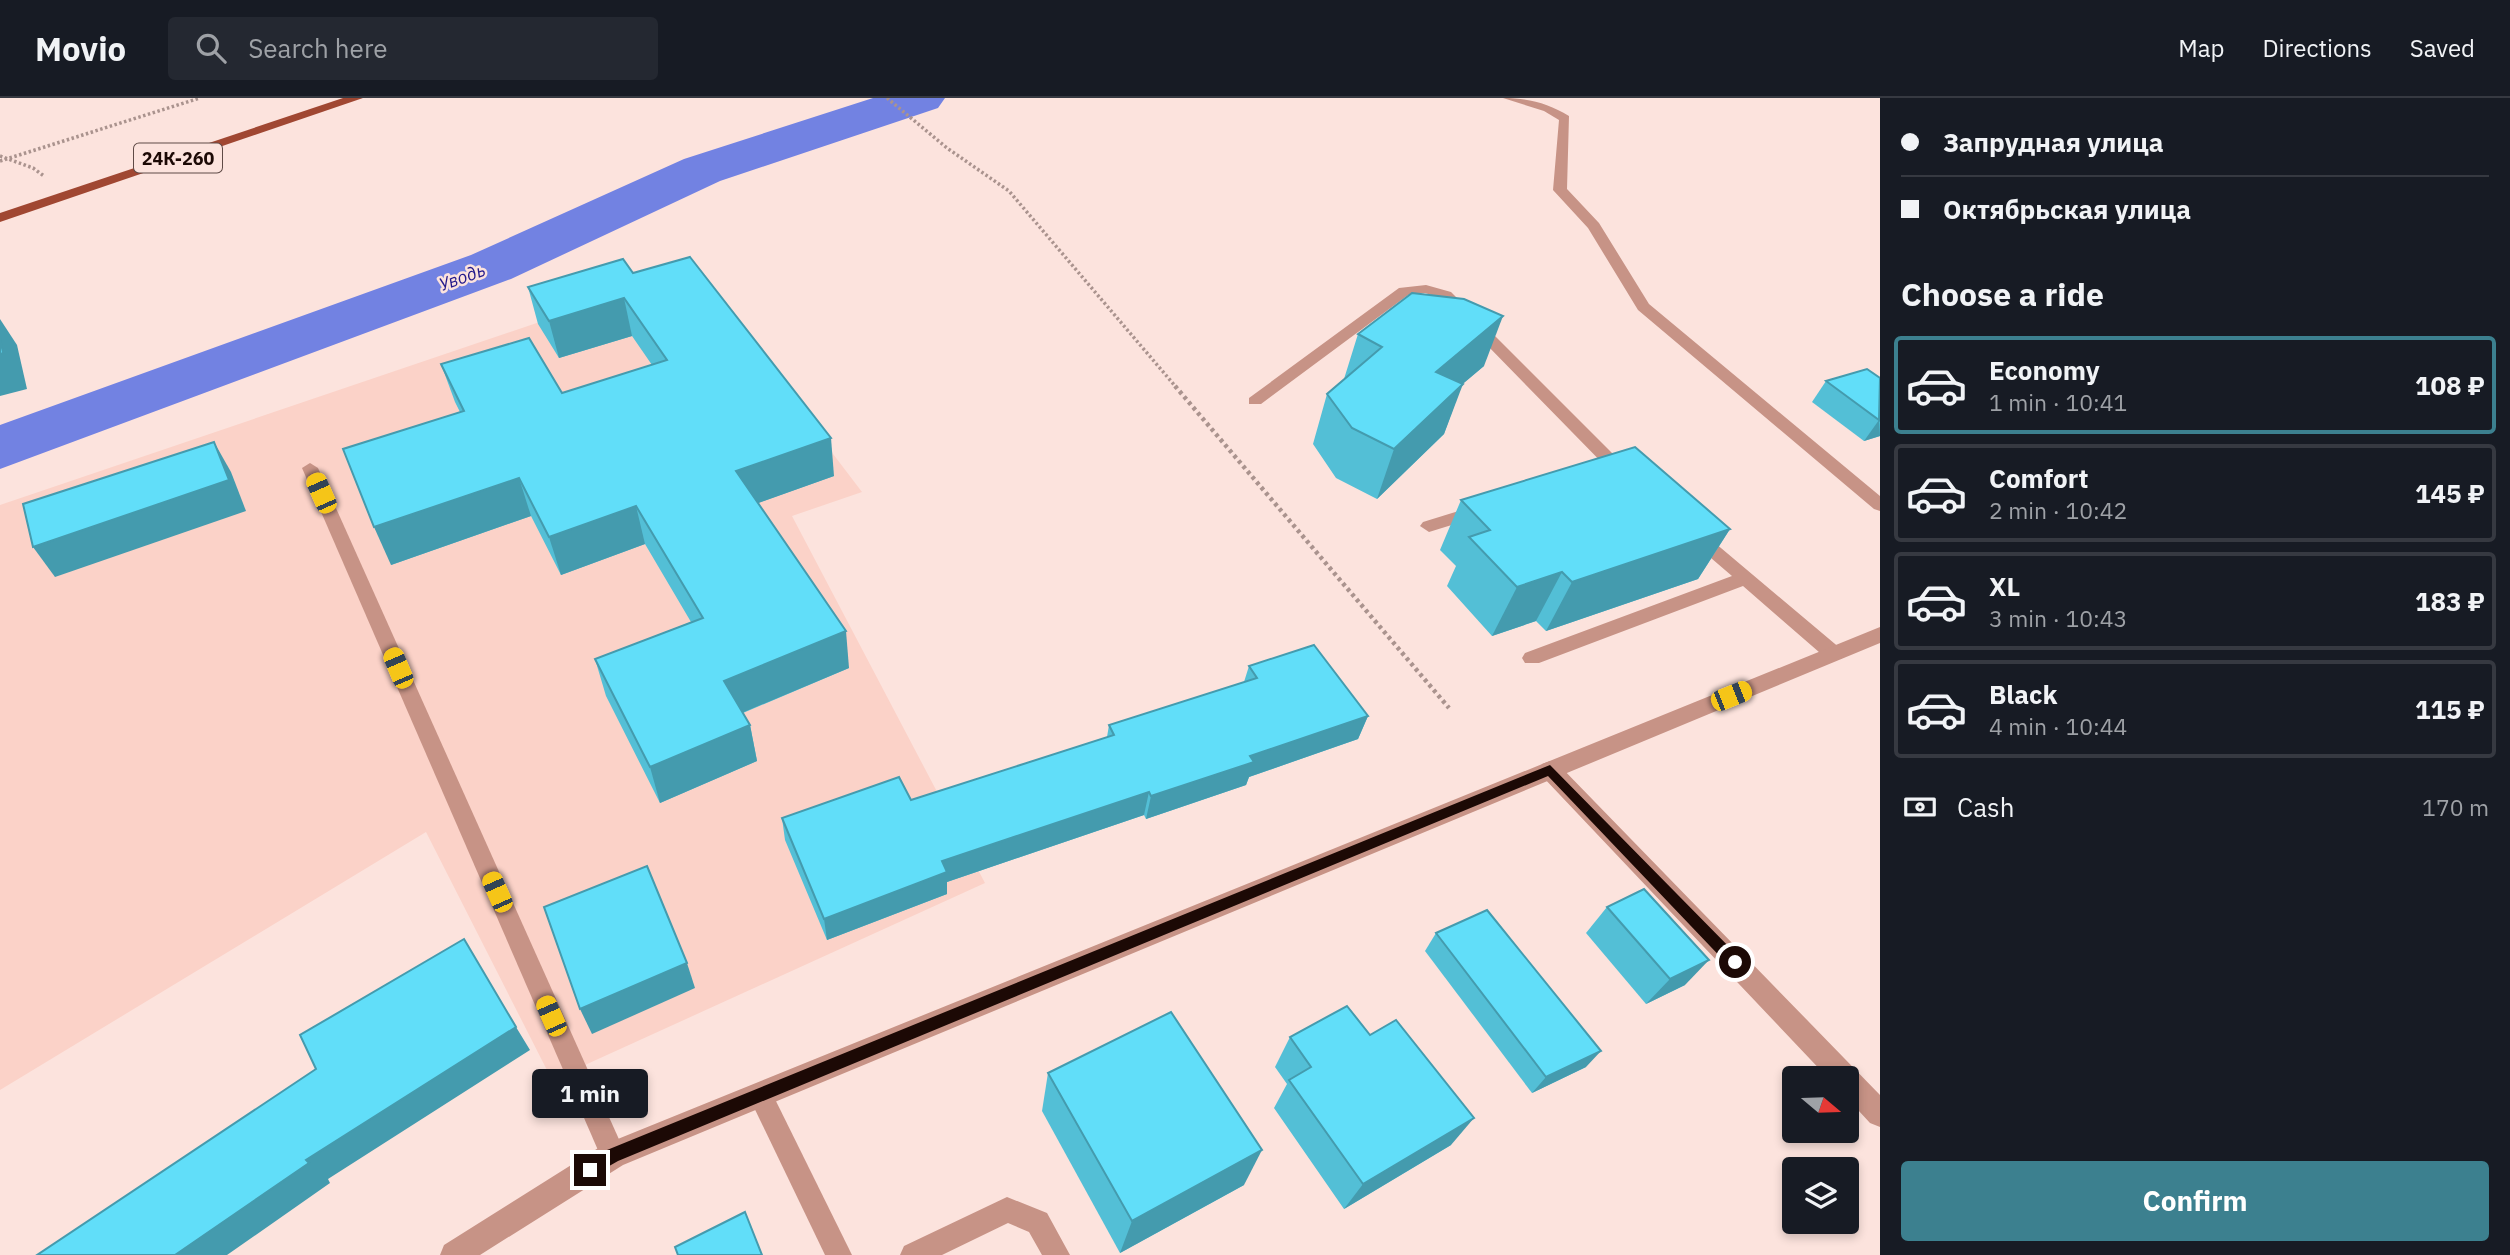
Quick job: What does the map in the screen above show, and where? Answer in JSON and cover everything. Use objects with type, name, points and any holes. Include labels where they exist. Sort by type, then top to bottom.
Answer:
[{"type":"main road","name":"24К-260","points":[[0,218],[356,98]]},
{"type":"street","points":[[454,1255],[613,1156],[1880,635]]},
{"type":"street","points":[[1550,770],[1834,1066]]},
{"type":"street","points":[[1859,1092],[1880,1114]]},
{"type":"lane","points":[[1508,98],[1548,108],[1565,119],[1560,190],[1594,226],[1643,307],[1880,505]]},
{"type":"lane","points":[[1255,401],[1404,291],[1426,289],[1446,295],[1610,470],[1636,485]]},
{"type":"lane","points":[[310,468],[613,1156]]},
{"type":"lane","points":[[1429,526],[1496,505]]},
{"type":"lane","points":[[1685,527],[1834,654]]},
{"type":"lane","points":[[1532,658],[1746,578]]},
{"type":"lane","points":[[760,1095],[839,1255]]},
{"type":"lane","points":[[913,1255],[1007,1210],[1038,1222],[1057,1255]]},
{"type":"path","points":[[0,159],[200,98]]},
{"type":"path","points":[[887,98],[947,148],[1009,191],[1449,708]]},
{"type":"path","points":[[10,158],[48,178]]},
{"type":"shaded area","points":[[693,270],[862,492],[792,516],[985,883],[552,1080],[426,832],[0,1090],[0,505]]},
{"type":"building","points":[[690,257],[831,438],[736,471],[846,631],[724,681],[750,725],[650,767],[595,659],[703,618],[636,506],[549,537],[519,478],[374,527],[343,449],[464,411],[441,364],[529,338],[562,393],[667,360],[624,298],[549,321],[528,287],[623,259],[633,273]]},
{"type":"building","points":[[1412,293],[1464,299],[1503,316],[1436,372],[1463,384],[1394,449],[1352,428],[1327,394],[1382,347],[1358,334]]},
{"type":"building","points":[[1867,369],[1880,378],[1879,420],[1826,381]]},
{"type":"building","points":[[214,442],[229,480],[33,547],[23,504]]},
{"type":"building","points":[[1635,447],[1730,529],[1572,582],[1562,572],[1517,587],[1469,537],[1490,530],[1461,500]]},
{"type":"building","points":[[1314,645],[1368,716],[1250,756],[1254,762],[1151,796],[1149,792],[942,861],[947,872],[824,919],[782,818],[899,777],[911,800],[1114,735],[1109,725],[1257,678],[1249,666]]},
{"type":"building","points":[[647,866],[687,963],[580,1009],[544,907]]},
{"type":"building","points":[[1644,889],[1709,960],[1670,979],[1607,907]]},
{"type":"building","points":[[1487,910],[1601,1051],[1546,1077],[1436,933]]},
{"type":"building","points":[[464,939],[516,1027],[306,1160],[309,1163],[175,1255],[37,1255],[316,1069],[300,1035]]},
{"type":"building","points":[[1347,1006],[1370,1035],[1396,1020],[1474,1118],[1363,1184],[1289,1080],[1311,1067],[1290,1037]]},
{"type":"building","points":[[1171,1012],[1262,1150],[1132,1221],[1048,1073]]},
{"type":"building","points":[[745,1212],[762,1255],[678,1255],[675,1247]]},
{"type":"waterway","name":"Уводь","points":[[0,448],[491,267],[702,170],[921,98]]},
{"type":"route","points":[[590,1170],[613,1156],[1550,770],[1735,962]]}]
